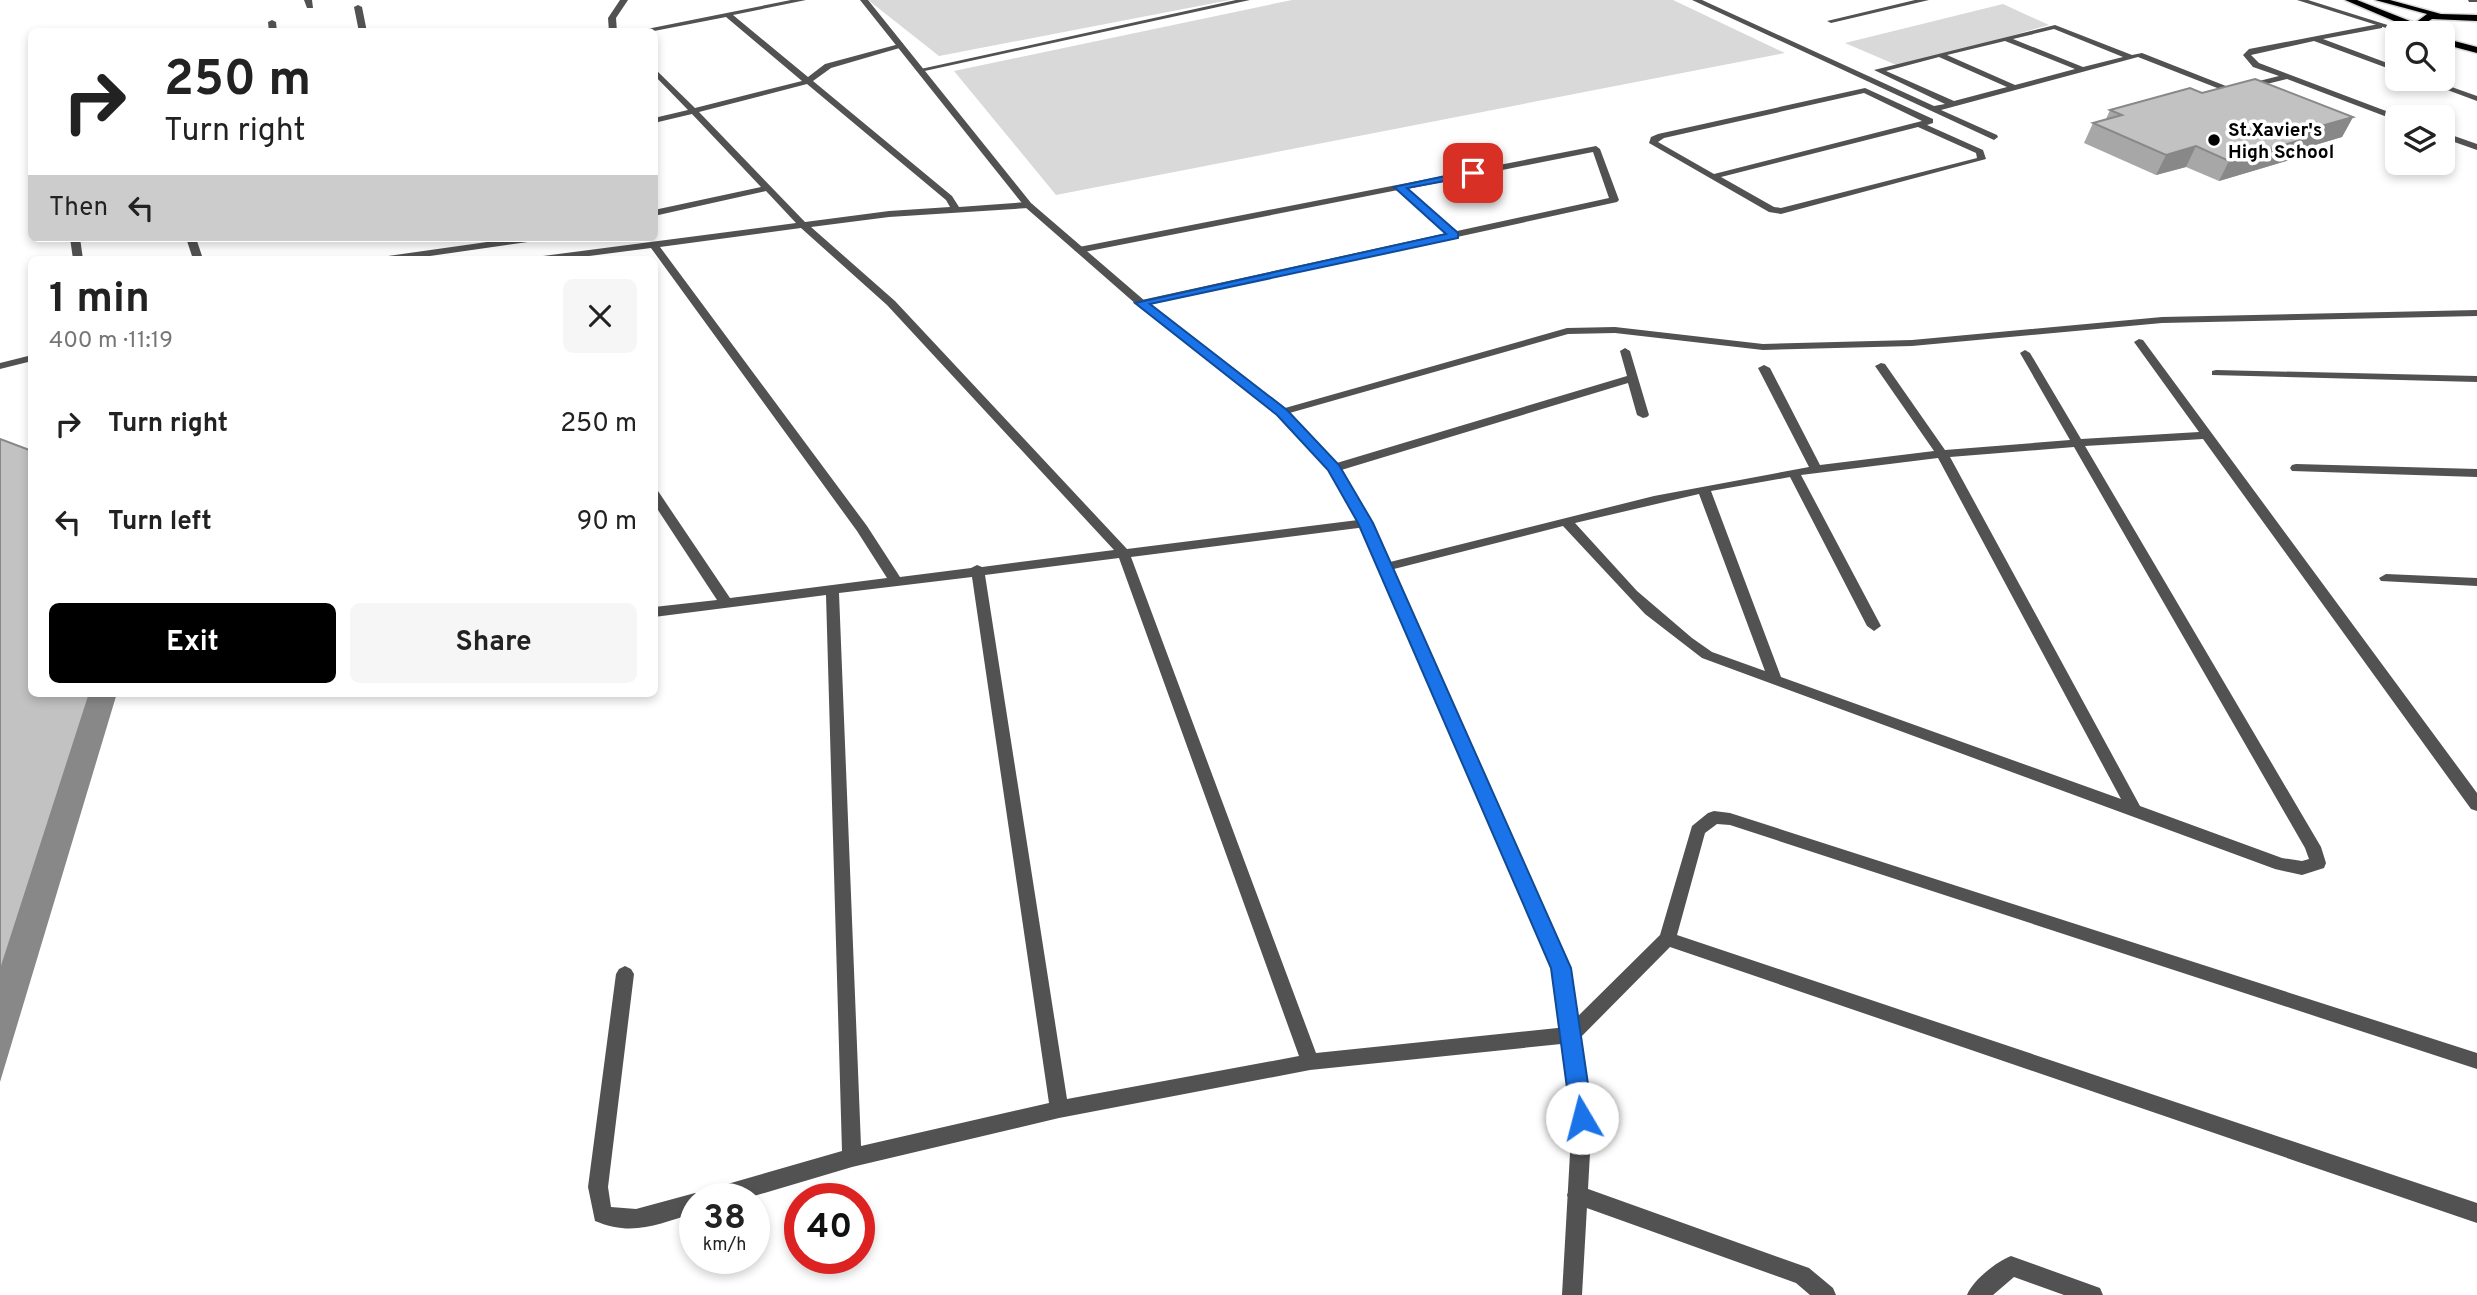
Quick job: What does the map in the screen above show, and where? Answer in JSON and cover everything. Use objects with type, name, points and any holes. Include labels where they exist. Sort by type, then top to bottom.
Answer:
[{"type":"main road","points":[[2349,0],[2399,21]]},
{"type":"main road","points":[[2379,0],[2444,15],[2477,18]]},
{"type":"main road","points":[[2421,21],[2444,15]]},
{"type":"main road","points":[[2455,44],[2477,50]]},
{"type":"street","points":[[613,28],[612,18],[624,0]]},
{"type":"street","points":[[738,12],[742,0]]},
{"type":"street","points":[[655,28],[802,0]]},
{"type":"street","points":[[864,0],[1028,205],[1141,303],[1282,412],[1334,468],[1366,523],[1561,968],[1582,1118],[1572,1295]]},
{"type":"street","points":[[920,70],[1246,0]]},
{"type":"street","points":[[1696,0],[1994,137]]},
{"type":"street","points":[[2301,0],[2385,27]]},
{"type":"street","points":[[2472,0],[2477,0]]},
{"type":"street","points":[[1831,21],[1918,1]]},
{"type":"street","points":[[358,7],[362,28]]},
{"type":"street","points":[[727,14],[948,198],[957,210]]},
{"type":"street","points":[[272,22],[273,28]]},
{"type":"street","points":[[2379,26],[2252,51],[2247,55],[2256,65],[2385,113]]},
{"type":"street","points":[[1953,104],[1878,70],[2054,27],[2131,57]]},
{"type":"street","points":[[2314,38],[2385,64]]},
{"type":"street","points":[[2006,39],[2083,69]]},
{"type":"street","points":[[658,120],[806,82],[828,66],[900,45]]},
{"type":"street","points":[[1940,55],[2015,88]]},
{"type":"street","points":[[1934,109],[2139,55],[2230,90],[2286,77]]},
{"type":"street","points":[[658,74],[803,225],[891,303],[1123,552],[1310,1062]]},
{"type":"street","points":[[1919,124],[1980,152],[1982,159],[1781,211],[1772,210],[1655,147],[1654,139],[1865,90],[1930,121]]},
{"type":"street","points":[[2455,91],[2477,99]]},
{"type":"street","points":[[1712,177],[1949,116]]},
{"type":"street","points":[[2455,139],[2477,147]]},
{"type":"street","points":[[1079,250],[1596,149],[1614,200],[1141,303]]},
{"type":"street","points":[[1399,187],[1455,235]]},
{"type":"street","points":[[658,212],[768,188]]},
{"type":"street","points":[[567,256],[803,225],[1028,205]]},
{"type":"street","points":[[409,256],[506,242]]},
{"type":"street","points":[[654,245],[862,529],[895,580]]},
{"type":"street","points":[[1282,412],[1567,331],[1615,330],[1777,346],[1912,343],[2162,320],[2477,313]]},
{"type":"street","points":[[2139,342],[2477,804]]},
{"type":"street","points":[[1625,351],[1643,415]]},
{"type":"street","points":[[1567,522],[1637,602],[1672,632],[1707,655],[2281,864],[2302,868],[2318,863],[2313,847],[2080,443],[2025,353]]},
{"type":"street","points":[[0,366],[28,359]]},
{"type":"street","points":[[1881,366],[1942,454],[2135,811]]},
{"type":"street","points":[[1764,368],[1816,469]]},
{"type":"street","points":[[2216,373],[2477,379]]},
{"type":"street","points":[[1334,468],[1632,378]]},
{"type":"street","points":[[1386,567],[1704,490],[1816,469],[1942,454],[2207,435]]},
{"type":"street","points":[[2296,468],[2477,473]]},
{"type":"street","points":[[1794,473],[1874,626]]},
{"type":"street","points":[[1704,490],[1775,679]]},
{"type":"street","points":[[658,500],[726,602]]},
{"type":"street","points":[[658,610],[1366,523]]},
{"type":"street","points":[[977,569],[1059,1110]]},
{"type":"street","points":[[2386,578],[2477,582]]},
{"type":"street","points":[[832,588],[852,1158]]},
{"type":"street","points":[[765,1183],[852,1158],[1059,1110],[1310,1062],[1571,1035],[1667,939],[1698,830],[1714,817],[2477,1061]]},
{"type":"street","points":[[1667,939],[2477,1213]]},
{"type":"street","points":[[625,974],[598,1187],[602,1214],[614,1220],[629,1221],[679,1207]]},
{"type":"street","points":[[1577,1195],[1802,1275],[1826,1295]]},
{"type":"street","points":[[1977,1295],[2011,1266],[2093,1295]]},
{"type":"shaded area","points":[[868,0],[1230,0],[939,56]]},
{"type":"shaded area","points":[[1292,0],[1673,0],[1785,53],[1056,195],[954,71]]},
{"type":"shaded area","points":[[2003,4],[2049,25],[1901,67],[1845,43]]},
{"type":"building","name":"St.Xavier's High School","points":[[2255,79],[2353,117],[2300,132],[2311,137],[2229,161],[2196,146],[2166,155],[2093,123],[2122,115],[2110,110],[2190,88],[2202,93]]},
{"type":"building","points":[[0,439],[28,450],[28,697],[89,697],[0,972]]},
{"type":"place","name":"St.Xavier's High School","points":[[2214,140]]},
{"type":"route","points":[[1473,173],[1399,187],[1455,235],[1141,303],[1282,412],[1334,468],[1366,523],[1561,968],[1582,1118]]}]
